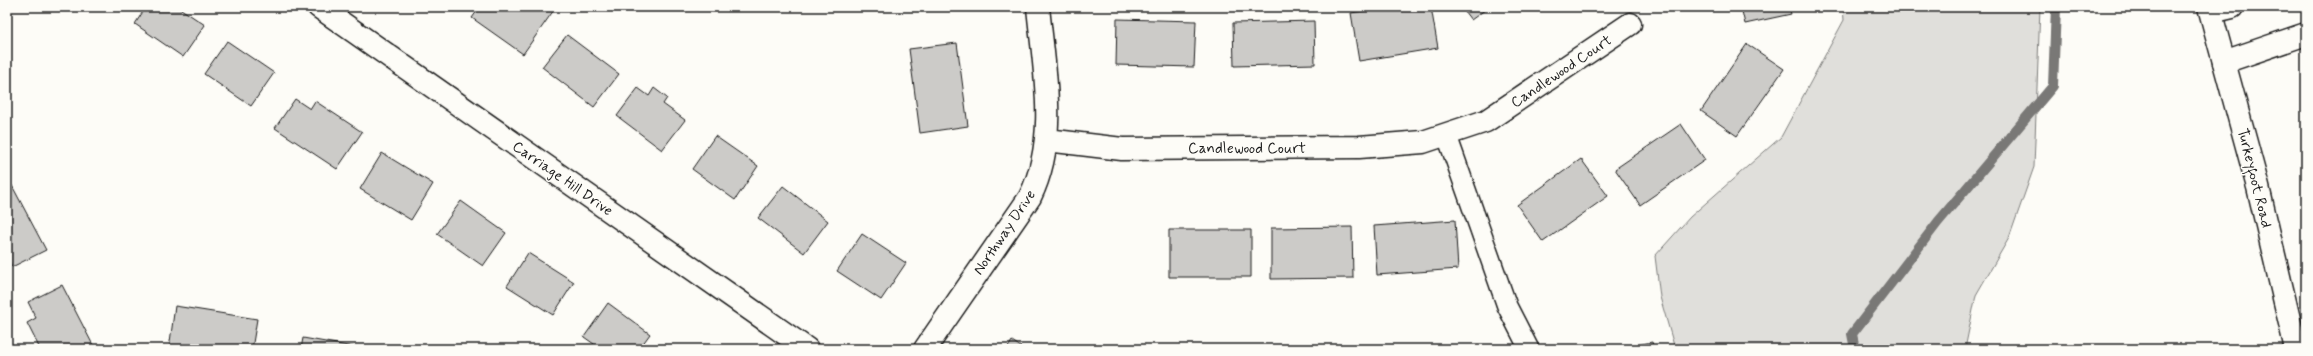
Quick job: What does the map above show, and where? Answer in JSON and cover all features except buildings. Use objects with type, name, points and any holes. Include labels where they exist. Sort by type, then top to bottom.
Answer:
[{"type":"street","name":"Carriage Hill Drive","points":[[319,7],[806,349]]},
{"type":"street","name":"Northway Drive","points":[[925,349],[1030,197],[1039,178],[1047,140],[1048,108],[1038,7]]},
{"type":"street","points":[[2210,10],[2232,7]]},
{"type":"street","name":"Turkeyfoot Road","points":[[2210,10],[2258,188],[2296,349]]},
{"type":"street","name":"Candlewood Court","points":[[1047,140],[1122,149],[1359,148],[1423,142],[1446,136],[1486,121],[1630,24]]},
{"type":"street","points":[[2224,62],[2306,34]]},
{"type":"lane","points":[[1446,136],[1507,306],[1529,349]]},
{"type":"shaded area","points":[[1843,7],[2040,7],[2034,167],[2009,238],[1976,295],[1965,349],[1675,349],[1660,297],[1655,256],[1690,217],[1781,137],[1844,20]]},
{"type":"waterway","points":[[1855,349],[1852,334],[1938,222],[2053,86],[2056,7]]}]
